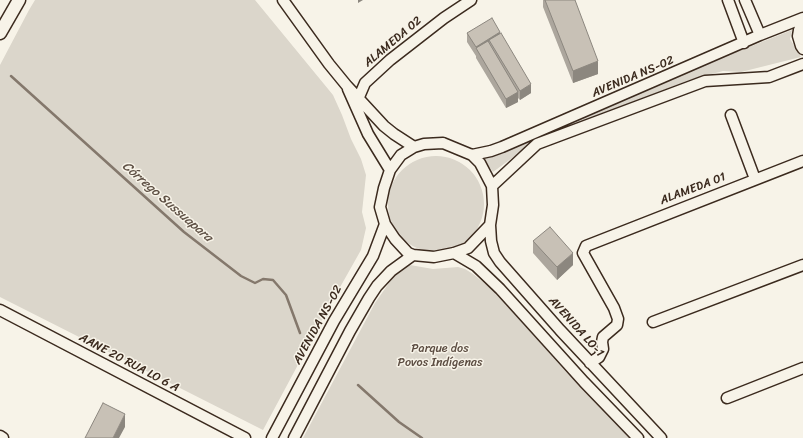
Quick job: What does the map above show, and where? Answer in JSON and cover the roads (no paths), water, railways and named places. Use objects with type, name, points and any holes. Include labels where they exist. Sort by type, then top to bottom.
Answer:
[{"type":"main road","points":[[0,33],[19,0]]},
{"type":"street","points":[[283,0],[329,64],[347,86],[389,130],[414,147]]},
{"type":"street","name":"ALAMEDA 02","points":[[358,97],[365,83],[390,60],[444,18],[471,0]]},
{"type":"street","points":[[728,0],[744,43]]},
{"type":"street","points":[[745,0],[760,35]]},
{"type":"street","points":[[803,20],[798,36],[803,49]]},
{"type":"street","name":"AVENIDA NS-02","points":[[472,155],[502,147],[760,35],[803,20]]},
{"type":"street","points":[[492,186],[537,144],[705,81],[769,77],[803,64]]},
{"type":"street","points":[[347,86],[368,134],[390,170]]},
{"type":"street","points":[[730,115],[755,179]]},
{"type":"street","points":[[294,438],[344,341],[377,286],[395,267],[413,256],[434,257],[454,253],[468,248],[490,225],[493,206],[492,186],[480,163],[472,155],[443,143],[424,144],[414,147],[401,154],[390,170],[380,207],[385,224],[395,239],[413,256]]},
{"type":"street","name":"ALAMEDA 01","points":[[590,363],[600,357],[603,349],[603,337],[617,325],[618,319],[614,308],[583,253],[586,246],[803,161]]},
{"type":"street","name":"AVENIDA NS-02","points":[[272,438],[346,298],[373,256],[385,224]]},
{"type":"street","name":"AVENIDA LO-1","points":[[490,225],[491,241],[494,253],[500,262],[590,363],[661,438]]},
{"type":"street","points":[[454,253],[476,266],[500,289],[552,347],[638,438]]},
{"type":"street","points":[[653,322],[803,265]]},
{"type":"street","name":"AANE 20 RUA LO 6 A","points":[[0,310],[245,438]]},
{"type":"street","points":[[727,398],[803,368]]},
{"type":"street","points":[[0,436],[4,438]]},
{"type":"waterway","name":"Córrego Sussuapara","points":[[11,76],[184,232],[241,276],[255,283],[263,279],[273,280],[286,295],[300,333]]},
{"type":"waterway","name":"Córrego Sussuapara","points":[[358,385],[399,422],[422,438]]},
{"type":"park label","name":"Parque dos Povos Indígenas","points":[[440,356]]}]
